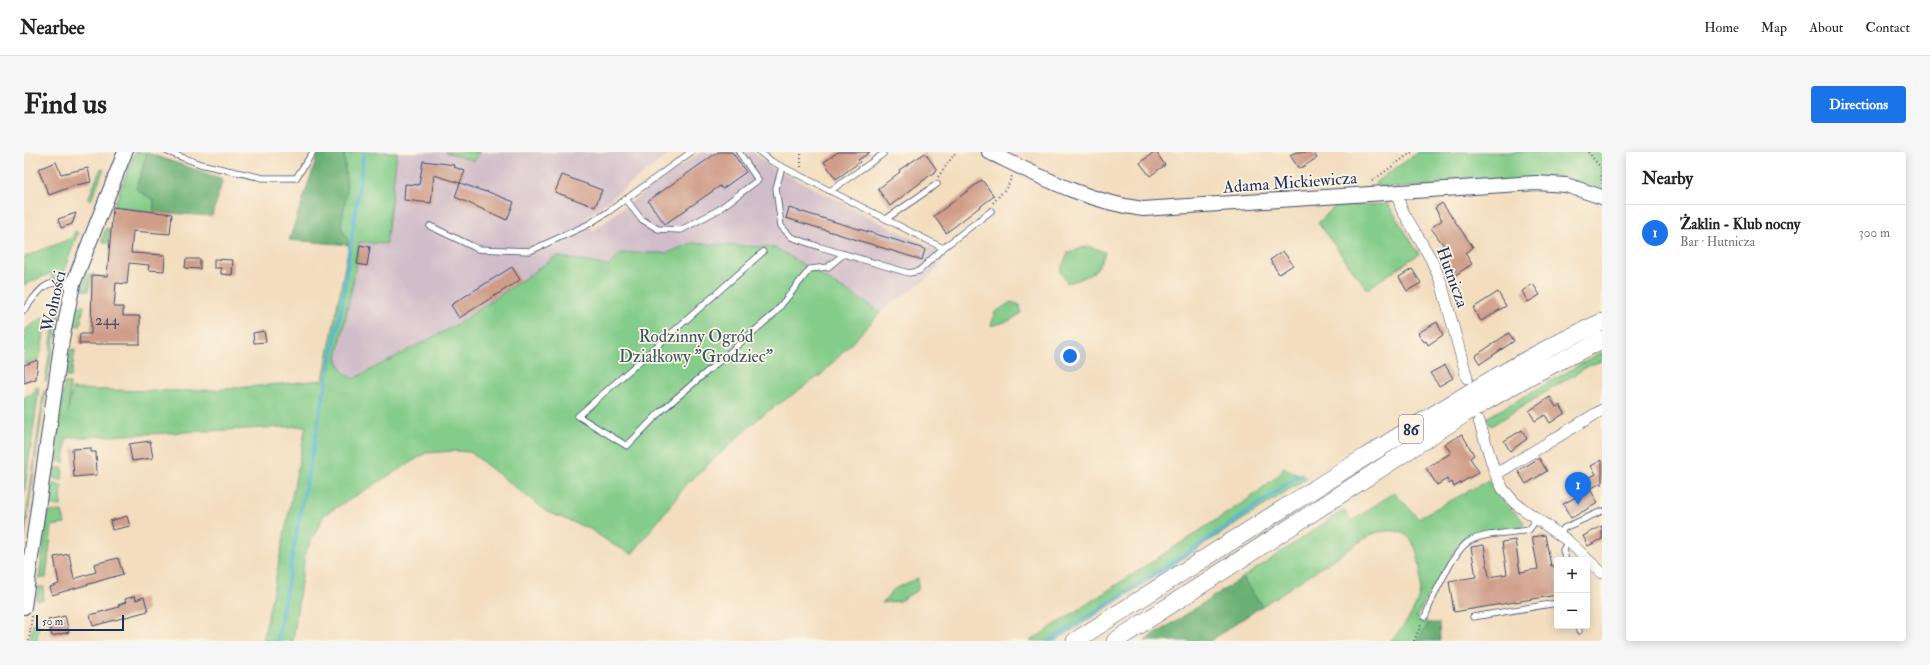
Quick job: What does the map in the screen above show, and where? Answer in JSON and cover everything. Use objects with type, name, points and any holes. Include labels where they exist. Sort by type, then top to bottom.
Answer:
[{"type":"main road","name":"86","points":[[1075,641],[1195,564],[1511,367],[1602,322]]},
{"type":"main road","name":"86","points":[[1115,641],[1466,413],[1528,377],[1602,340]]},
{"type":"street","name":"Wolności","points":[[24,607],[62,339],[73,284],[125,152]]},
{"type":"street","name":"Adama Mickiewicza","points":[[989,152],[1067,189],[1106,202],[1143,209],[1536,183],[1566,186],[1602,197]]},
{"type":"street","name":"Hutnicza","points":[[1397,192],[1401,208],[1431,259],[1441,282],[1467,378]]},
{"type":"street","points":[[1495,473],[1503,470],[1602,410]]},
{"type":"street","points":[[1479,421],[1495,473],[1503,489],[1515,503],[1536,520],[1564,538],[1602,573]]},
{"type":"lane","points":[[168,152],[200,164],[263,178],[296,178],[313,152]]},
{"type":"lane","points":[[430,226],[478,249],[530,251],[587,224],[626,199],[692,152]]},
{"type":"lane","points":[[626,199],[640,219],[658,229],[681,230],[718,210],[758,180],[739,152]]},
{"type":"lane","points":[[760,152],[770,161],[943,248]]},
{"type":"lane","points":[[830,191],[883,154]]},
{"type":"lane","points":[[782,167],[776,188],[781,226],[791,237],[909,273],[919,271],[943,248],[991,211]]},
{"type":"lane","points":[[886,219],[937,184]]},
{"type":"lane","points":[[763,252],[578,416],[627,446],[660,412],[774,314],[810,269],[828,267],[844,254]]},
{"type":"lane","points":[[24,310],[40,290],[47,284],[56,282],[73,284]]},
{"type":"lane","points":[[1565,557],[1563,550],[1564,528],[1602,511]]},
{"type":"lane","points":[[1425,617],[1432,598],[1459,551],[1468,542],[1482,537],[1529,530],[1536,520]]},
{"type":"lane","points":[[1473,617],[1554,604]]},
{"type":"path","points":[[801,152],[801,170]]},
{"type":"path","points":[[940,174],[956,152]]},
{"type":"path","points":[[1367,195],[1369,183],[1383,171],[1412,152]]},
{"type":"path","points":[[1588,152],[1601,168],[1602,184]]},
{"type":"path","points":[[994,202],[1007,187],[1015,172]]},
{"type":"path","points":[[1414,641],[1425,617]]},
{"type":"shaded area","points":[[397,152],[445,152],[474,161],[481,152],[672,152],[585,218],[593,231],[701,152],[753,152],[770,166],[946,256],[931,276],[881,312],[838,288],[692,243],[667,253],[621,253],[608,266],[557,256],[456,325],[353,379],[342,371],[337,358],[359,242],[386,244]]},
{"type":"green space","points":[[135,152],[147,153],[136,189],[154,200],[154,212],[114,206]]},
{"type":"green space","points":[[319,152],[344,152],[347,190],[341,226],[350,245],[289,240]]},
{"type":"green space","name":"Rodzinny Ogród Działkowy \"Grodziec\"","points":[[344,152],[397,152],[386,244],[359,242],[356,269],[337,357],[342,371],[353,379],[456,325],[557,256],[608,266],[621,253],[667,253],[692,243],[776,248],[881,312],[822,374],[760,417],[687,484],[632,554],[612,544],[590,529],[547,512],[470,452],[453,451],[426,453],[324,515],[305,553],[293,641],[263,641],[306,426],[66,438],[64,463],[55,460],[64,383],[70,383],[68,413],[72,389],[150,391],[214,390],[323,380],[349,245],[341,226]]},
{"type":"green space","points":[[445,152],[481,152],[474,161]]},
{"type":"green space","points":[[1419,152],[1602,152],[1602,191],[1572,182],[1381,188],[1375,185],[1377,181]]},
{"type":"green space","points":[[147,153],[223,179],[212,216],[154,212],[154,200],[136,189]]},
{"type":"green space","points":[[101,168],[104,169],[91,200],[88,199]]},
{"type":"green space","points":[[1388,204],[1419,254],[1367,289],[1318,223],[1335,206]]},
{"type":"green space","points":[[106,228],[110,230],[108,244],[102,241]]},
{"type":"green space","points":[[75,231],[78,233],[61,278],[52,280],[51,273],[24,285],[24,257],[72,238]]},
{"type":"green space","points":[[1088,246],[1105,252],[1099,266],[1086,277],[1067,283],[1060,271],[1068,253]]},
{"type":"green space","points":[[87,273],[92,274],[88,291],[82,290]]},
{"type":"green space","points":[[64,287],[47,381],[45,381],[53,329]]},
{"type":"green space","points":[[1011,302],[1020,305],[1021,313],[1009,321],[991,326],[995,312]]},
{"type":"green space","points":[[78,306],[84,306],[80,326],[74,325]]},
{"type":"green space","points":[[47,315],[40,358],[24,364],[24,330]]},
{"type":"green space","points":[[70,349],[75,350],[71,377],[66,377]]},
{"type":"green space","points":[[1602,352],[1602,361],[1590,365],[1491,426],[1486,418]]},
{"type":"green space","points":[[36,387],[39,388],[24,496],[24,397],[35,392]]},
{"type":"green space","points":[[45,391],[24,542],[24,532]]},
{"type":"green space","points":[[1283,467],[1307,478],[1055,641],[1030,641],[1250,498],[1281,473]]},
{"type":"green space","points":[[54,468],[63,468],[62,480],[53,478]]},
{"type":"green space","points":[[1489,480],[1498,495],[1524,522],[1520,529],[1470,535],[1460,542],[1416,617],[1429,623],[1417,641],[1390,641],[1400,631],[1413,612],[1420,591],[1421,577],[1416,550],[1413,543],[1402,533],[1387,531],[1372,534],[1262,606],[1242,578],[1344,510],[1352,521],[1394,492],[1418,518]]},
{"type":"green space","points":[[52,484],[62,485],[61,506],[50,505]]},
{"type":"green space","points":[[62,511],[65,524],[52,526],[46,578],[39,578],[48,512]]},
{"type":"green space","points":[[918,578],[918,590],[899,601],[882,603],[894,589]]},
{"type":"green space","points":[[1242,578],[1262,606],[1210,641],[1145,641]]},
{"type":"green space","points":[[38,587],[44,587],[43,600],[36,600]]},
{"type":"green space","points":[[33,623],[39,624],[37,641],[30,641]]},
{"type":"green space","points":[[1429,623],[1439,623],[1440,641],[1417,641]]},
{"type":"building","points":[[718,152],[732,152],[746,172],[722,189],[720,186],[665,224],[648,201]]},
{"type":"building","points":[[838,152],[870,152],[858,160],[860,162],[836,179],[824,162]]},
{"type":"building","points":[[1156,152],[1165,165],[1150,176],[1140,163]]},
{"type":"building","points":[[1296,152],[1313,152],[1317,158],[1299,169],[1290,155]]},
{"type":"building","points":[[925,153],[937,170],[890,206],[878,189],[900,172],[899,170]]},
{"type":"building","points":[[423,161],[455,165],[454,167],[465,171],[460,183],[434,175],[431,203],[404,200],[405,184],[419,185]]},
{"type":"building","points":[[56,162],[61,174],[88,168],[91,182],[76,185],[49,195],[38,169]]},
{"type":"building","points":[[562,175],[602,190],[595,207],[555,192]]},
{"type":"building","points":[[982,180],[994,196],[946,233],[934,216]]},
{"type":"building","points":[[460,183],[514,202],[507,220],[455,197]]},
{"type":"building","points":[[1442,203],[1473,247],[1465,253],[1472,264],[1454,276],[1449,268],[1451,266],[1445,257],[1450,254],[1431,228],[1442,220],[1435,208]]},
{"type":"building","points":[[113,207],[172,214],[170,234],[133,231],[131,253],[165,255],[164,271],[148,270],[149,265],[129,263],[127,284],[116,283],[114,307],[123,307],[123,316],[140,316],[140,344],[79,344],[80,334],[91,334],[92,275],[107,276]]},
{"type":"building","points":[[789,208],[925,249],[922,260],[786,218]]},
{"type":"building","points":[[76,213],[72,224],[61,228],[58,219]]},
{"type":"building","points":[[360,245],[370,247],[367,266],[357,264]]},
{"type":"building","points":[[1283,251],[1293,265],[1279,274],[1270,260]]},
{"type":"building","points":[[186,259],[200,259],[200,269],[185,268]]},
{"type":"building","points":[[214,259],[233,260],[232,275],[221,274],[221,268],[214,268]]},
{"type":"building","points":[[512,267],[520,280],[459,318],[451,305]]},
{"type":"building","points":[[1412,269],[1421,283],[1407,291],[1399,277]]},
{"type":"building","points":[[1533,284],[1540,295],[1528,302],[1522,291]]},
{"type":"building","points":[[1498,292],[1506,306],[1481,321],[1473,308]]},
{"type":"building","points":[[1437,322],[1443,335],[1428,345],[1418,333]]},
{"type":"building","points":[[264,331],[266,342],[254,343],[253,333]]},
{"type":"building","points":[[1509,333],[1514,341],[1480,364],[1475,356]]},
{"type":"building","points":[[38,360],[36,379],[24,383],[24,365]]},
{"type":"building","points":[[1445,365],[1453,378],[1439,386],[1430,373]]},
{"type":"building","points":[[1550,397],[1556,407],[1560,405],[1565,413],[1550,423],[1545,415],[1535,421],[1529,411]]},
{"type":"building","points":[[1522,430],[1527,439],[1510,451],[1504,441]]},
{"type":"building","points":[[1462,434],[1474,455],[1470,458],[1479,472],[1454,487],[1452,482],[1449,484],[1447,479],[1437,485],[1426,468],[1451,453],[1445,444]]},
{"type":"building","points":[[150,441],[153,458],[132,461],[129,444]]},
{"type":"building","points":[[91,448],[91,452],[96,452],[97,475],[74,477],[72,449]]},
{"type":"building","points":[[1539,458],[1547,471],[1526,484],[1518,471]]},
{"type":"building","points":[[1602,460],[1602,485],[1601,483],[1590,489],[1598,503],[1571,518],[1563,504],[1576,497],[1571,488],[1596,474],[1591,466]]},
{"type":"building","points":[[127,516],[130,526],[112,530],[110,521]]},
{"type":"building","points":[[1602,526],[1602,539],[1588,546],[1583,536]]},
{"type":"building","points":[[1545,535],[1551,566],[1554,566],[1554,595],[1454,612],[1449,581],[1476,577],[1471,547],[1484,545],[1489,577],[1507,574],[1502,542],[1515,540],[1520,572],[1538,569],[1532,537]]},
{"type":"building","points":[[69,554],[74,579],[96,572],[94,564],[118,558],[123,574],[52,595],[50,587],[59,584],[54,557]]},
{"type":"building","points":[[135,596],[136,600],[144,597],[148,611],[93,626],[90,615],[119,607],[118,605],[126,602],[125,599]]},
{"type":"building","points":[[65,616],[69,632],[52,636],[48,620]]},
{"type":"waterway","points":[[277,641],[301,509],[342,304],[364,152]]},
{"type":"waterway","points":[[1049,641],[1208,539],[1301,474]]},
{"type":"place","name":"Żaklin - Klub nocny","points":[[1578,505]]}]
